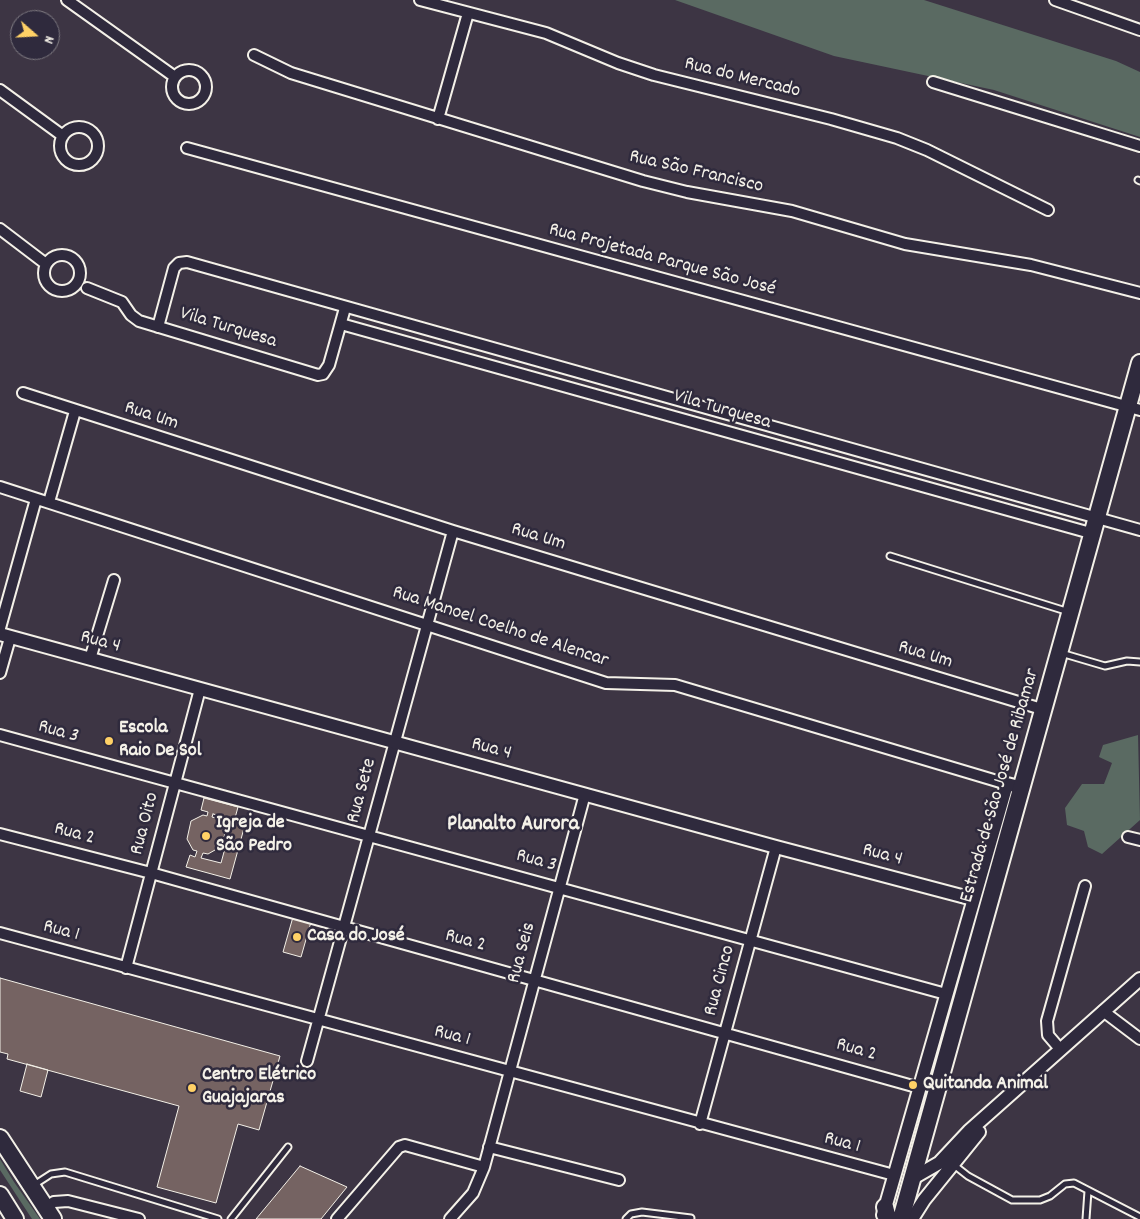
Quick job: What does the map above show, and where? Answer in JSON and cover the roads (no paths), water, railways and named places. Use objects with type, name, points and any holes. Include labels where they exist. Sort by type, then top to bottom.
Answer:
[{"type":"main road","name":"Estrada de São José de Ribamar","points":[[901,1219],[1015,786],[1045,710],[1096,526],[1135,402],[1140,363]]},
{"type":"main road","points":[[0,1138],[49,1213]]},
{"type":"main road","points":[[0,1195],[15,1219]]},
{"type":"street","points":[[67,0],[175,77]]},
{"type":"street","name":"Rua do Mercado","points":[[420,0],[546,33],[618,63],[654,75],[831,119],[897,138],[928,150],[1048,210]]},
{"type":"street","points":[[1055,0],[1140,30]]},
{"type":"street","points":[[438,119],[468,13]]},
{"type":"street","name":"Rua São Francisco","points":[[254,55],[291,73],[678,190],[792,211],[905,244],[1040,267],[1140,293]]},
{"type":"street","points":[[932,82],[1140,146]]},
{"type":"street","points":[[0,90],[63,136]]},
{"type":"street","name":"Rua Projetada Parque São José","points":[[187,148],[1135,402]]},
{"type":"street","points":[[0,229],[46,264]]},
{"type":"street","name":"Vila Turquesa","points":[[345,308],[329,365],[321,375],[158,327],[174,268],[183,262],[889,458],[1096,526]]},
{"type":"street","points":[[87,288],[119,300],[135,318],[158,327]]},
{"type":"street","name":"Vila Turquesa","points":[[341,324],[685,418],[884,476],[1096,526]]},
{"type":"street","points":[[485,363],[489,347]]},
{"type":"street","name":"Rua Um","points":[[23,393],[74,411],[453,531],[1045,710]]},
{"type":"street","points":[[685,418],[690,402]]},
{"type":"street","points":[[49,502],[74,411]]},
{"type":"street","points":[[884,476],[889,458]]},
{"type":"street","name":"Rua Manoel Coelho de Alencar","points":[[0,487],[606,683],[675,686],[1015,786]]},
{"type":"street","points":[[0,628],[36,499]]},
{"type":"street","points":[[1096,526],[1140,530]]},
{"type":"street","name":"Rua Sete","points":[[307,1060],[453,531]]},
{"type":"street","points":[[90,659],[114,580]]},
{"type":"street","points":[[0,673],[5,636]]},
{"type":"street","name":"Rua 4","points":[[5,636],[973,899]]},
{"type":"street","name":"Rua Oito","points":[[126,968],[200,689]]},
{"type":"street","name":"Rua 3","points":[[0,735],[946,994]]},
{"type":"street","name":"Estrada de São José de Ribamar","points":[[885,1215],[894,1175],[973,899],[1015,786]]},
{"type":"street","name":"Rua Seis","points":[[450,1219],[472,1193],[484,1167],[508,1071],[585,794]]},
{"type":"street","name":"Rua 2","points":[[0,834],[151,873],[343,928],[725,1031],[920,1088]]},
{"type":"street","points":[[1128,837],[1140,840]]},
{"type":"street","name":"Rua Cinco","points":[[700,1124],[776,847]]},
{"type":"street","points":[[1060,1049],[1048,1035],[1047,1021],[1085,886]]},
{"type":"street","name":"Rua 1","points":[[0,933],[894,1175]]},
{"type":"street","points":[[913,1178],[939,1162],[969,1131],[1140,979]]},
{"type":"street","points":[[1103,1011],[1140,1039]]},
{"type":"street","points":[[912,1219],[952,1163],[1019,1087]]},
{"type":"street","points":[[337,1219],[399,1147],[405,1145],[484,1167]]},
{"type":"street","points":[[489,1147],[619,1180]]},
{"type":"street","points":[[49,1213],[54,1202],[68,1201],[139,1219]]},
{"type":"lane","points":[[890,556],[1072,612]]},
{"type":"lane","points":[[1061,653],[1105,666],[1127,661],[1140,662]]},
{"type":"lane","points":[[231,1219],[288,1147]]},
{"type":"lane","points":[[952,1163],[968,1176],[1012,1200],[1040,1200],[1050,1196],[1065,1184],[1074,1183],[1140,1217]]},
{"type":"lane","points":[[31,1186],[51,1174],[65,1172],[218,1219]]},
{"type":"lane","points":[[1086,1219],[1088,1191]]},
{"type":"lane","points":[[626,1219],[631,1214],[642,1212],[691,1218]]},
{"type":"place","name":"Escola Raio De Sol","points":[[109,741]]},
{"type":"place","name":"Igreja de São Pedro","points":[[206,836]]},
{"type":"place","name":"Casa do José","points":[[297,937]]},
{"type":"place","name":"Quitanda Animal","points":[[913,1085]]},
{"type":"place","name":"Centro Elétrico Guajajaras","points":[[192,1088]]},
{"type":"district","name":"Planalto Aurora","points":[[513,826]]}]
